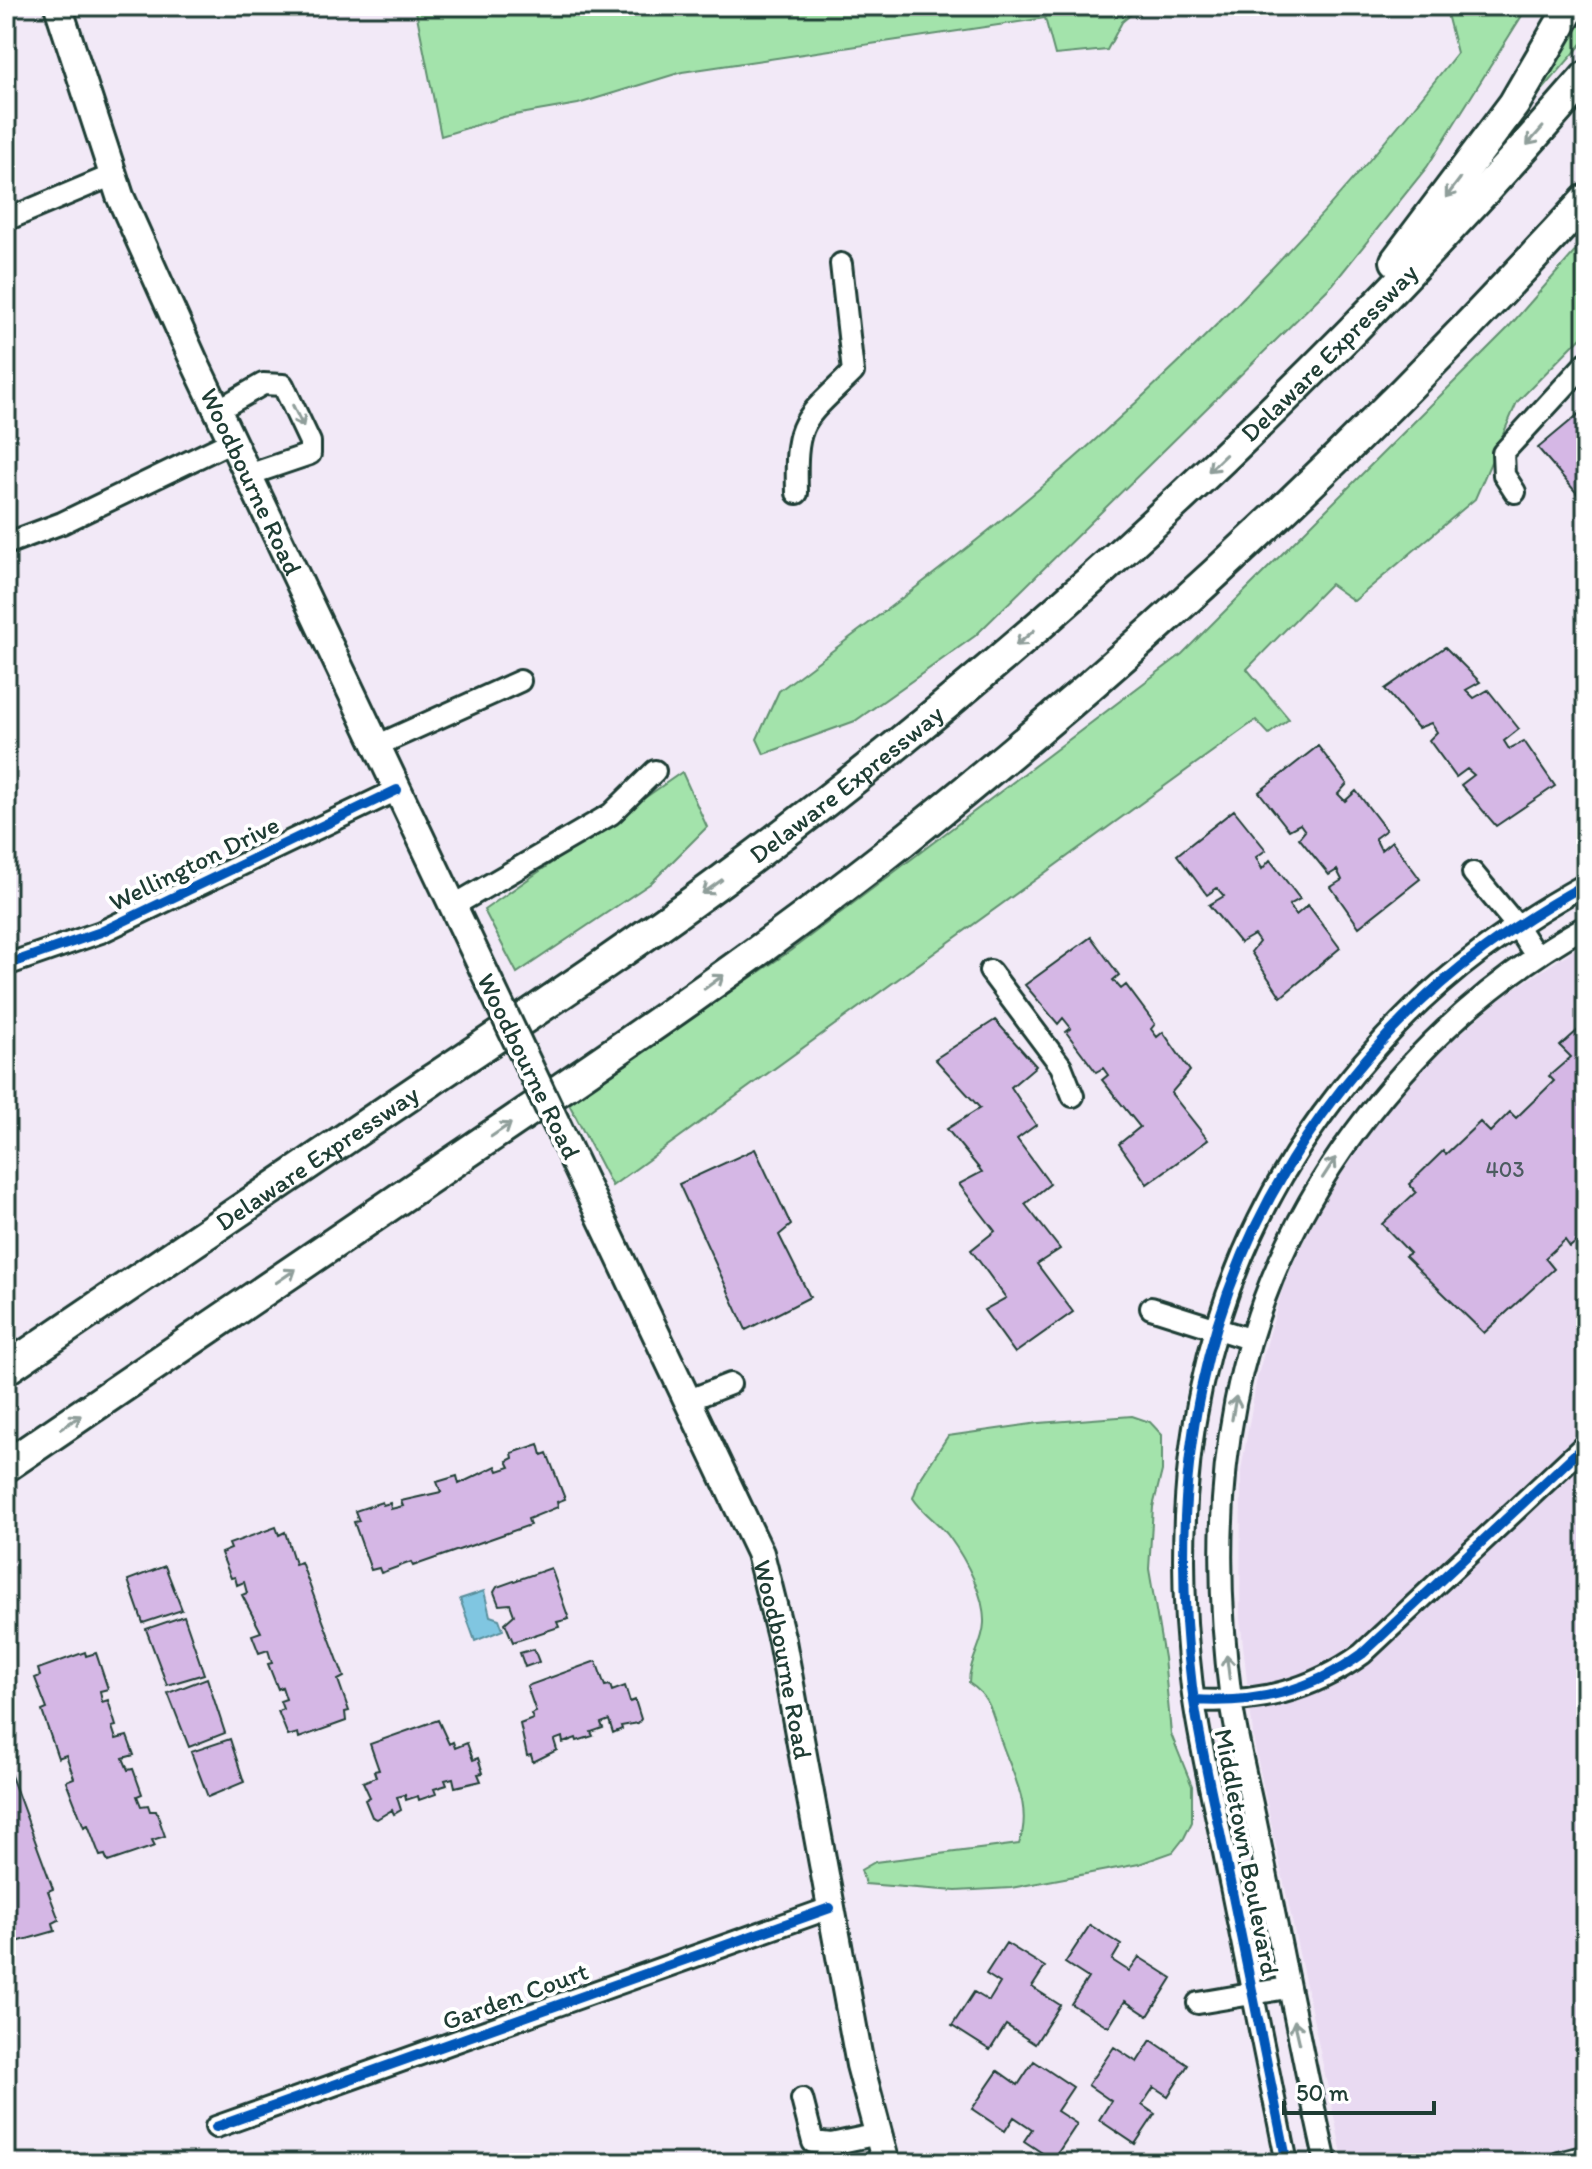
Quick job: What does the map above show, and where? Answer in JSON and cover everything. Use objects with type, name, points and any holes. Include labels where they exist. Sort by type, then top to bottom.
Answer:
[{"type":"highway","points":[[1295,388],[1479,154],[1536,69],[1571,6]]},
{"type":"highway","name":"Delaware Expressway","points":[[6,1369],[639,940],[748,861],[957,696],[1068,601],[1295,388],[1417,265],[1586,77]]},
{"type":"highway","points":[[6,1466],[629,1043],[900,843],[1013,751],[1259,536],[1411,386],[1586,200]]},
{"type":"main road","name":"Woodbourne Road","points":[[58,6],[113,175],[232,441],[760,1553],[782,1641],[860,2065],[886,2163]]},
{"type":"street","points":[[6,220],[113,175]]},
{"type":"street","points":[[797,493],[796,451],[803,421],[853,372],[841,264]]},
{"type":"street","points":[[1515,492],[1504,475],[1503,453],[1586,363]]},
{"type":"street","points":[[218,410],[263,384],[283,385],[310,442],[310,454],[248,475]]},
{"type":"street","points":[[6,544],[62,523],[232,441]]},
{"type":"street","points":[[376,746],[520,681]]},
{"type":"street","points":[[453,906],[611,814],[655,771]]},
{"type":"street","name":"Wellington Drive","points":[[6,965],[101,932],[397,790]]},
{"type":"street","points":[[1473,873],[1516,925],[1536,956]]},
{"type":"street","name":"Middletown Boulevard","points":[[1287,2163],[1194,1700],[1186,1630],[1185,1490],[1190,1434],[1215,1327],[1246,1247],[1283,1171],[1354,1072],[1426,994],[1516,925],[1586,884]]},
{"type":"street","name":"Middletown Boulevard","points":[[1326,2163],[1287,1988],[1232,1703],[1224,1635],[1221,1488],[1249,1339],[1298,1222],[1339,1153],[1370,1111],[1432,1041],[1536,956],[1586,926]]},
{"type":"street","points":[[990,971],[1061,1066],[1073,1096]]},
{"type":"street","points":[[1151,1308],[1249,1339]]},
{"type":"street","points":[[689,1400],[730,1384]]},
{"type":"street","points":[[1194,1700],[1232,1703],[1308,1687],[1362,1654],[1586,1444]]},
{"type":"street","name":"Garden Court","points":[[216,2127],[830,1908]]},
{"type":"street","points":[[1198,2003],[1287,1988]]},
{"type":"street","points":[[802,2099],[813,2142],[831,2144],[879,2134]]},
{"type":"street","points":[[1559,2163],[1586,2156]]},
{"type":"shaded area","points":[[1586,942],[1586,2163],[1344,2163],[1254,1743],[1240,1618],[1241,1471],[1257,1378],[1285,1280],[1343,1160],[1421,1068],[1506,994]]},
{"type":"green space","points":[[415,6],[1141,6],[1122,22],[1107,50],[1055,55],[1045,18],[682,72],[578,104],[503,117],[441,136]]},
{"type":"green space","points":[[1298,6],[1528,6],[1427,167],[1333,284],[975,636],[855,721],[764,754],[757,739],[779,691],[1010,513],[1084,450],[1184,357],[1326,210],[1457,53],[1446,10],[1372,11]]},
{"type":"green space","points":[[1582,6],[1586,6],[1586,39],[1512,126]]},
{"type":"green space","points":[[1586,239],[1586,332],[1517,402],[1475,499],[1354,601],[1330,584],[1247,669],[1289,719],[1269,734],[1256,720],[612,1186],[568,1102],[790,951],[1182,654],[1507,329]]},
{"type":"green space","points":[[682,772],[707,827],[651,883],[517,973],[484,910]]},
{"type":"green space","points":[[1132,1416],[1150,1422],[1162,1435],[1162,1471],[1153,1507],[1149,1569],[1164,1658],[1171,1734],[1192,1786],[1192,1822],[1184,1838],[1173,1852],[1139,1864],[1011,1888],[956,1891],[865,1884],[861,1870],[875,1862],[1019,1844],[1023,1830],[1020,1792],[991,1709],[983,1695],[969,1683],[983,1631],[981,1601],[968,1567],[956,1547],[913,1498],[919,1481],[948,1436],[1039,1423]]},
{"type":"water","points":[[484,1591],[490,1616],[499,1619],[503,1630],[475,1641],[460,1599]]},
{"type":"building","points":[[1586,408],[1586,504],[1538,448]]},
{"type":"building","points":[[1445,647],[1480,682],[1466,690],[1474,698],[1488,690],[1519,729],[1504,741],[1509,749],[1524,741],[1555,786],[1496,826],[1461,785],[1474,775],[1467,769],[1456,777],[1429,740],[1437,732],[1431,723],[1418,728],[1385,689]]},
{"type":"building","points":[[1318,746],[1347,784],[1338,794],[1345,801],[1356,791],[1386,830],[1375,838],[1381,850],[1392,841],[1420,879],[1359,927],[1331,887],[1342,880],[1337,870],[1329,875],[1299,838],[1305,831],[1300,824],[1289,830],[1259,792]]},
{"type":"building","points":[[1234,810],[1266,850],[1256,857],[1262,869],[1270,860],[1300,899],[1289,905],[1296,915],[1308,905],[1340,948],[1281,997],[1251,952],[1259,942],[1254,935],[1240,943],[1209,905],[1224,896],[1217,888],[1207,895],[1177,855]]},
{"type":"building","points":[[1091,937],[1119,975],[1113,980],[1121,989],[1126,985],[1155,1024],[1151,1029],[1157,1037],[1163,1032],[1190,1071],[1171,1093],[1208,1140],[1147,1184],[1119,1144],[1140,1127],[1102,1080],[1108,1075],[1103,1068],[1096,1072],[1066,1032],[1071,1028],[1063,1018],[1058,1024],[1025,985]]},
{"type":"building","points":[[995,1020],[1036,1066],[1011,1087],[1036,1125],[1017,1139],[1050,1184],[1025,1204],[1060,1249],[1037,1264],[1073,1312],[1015,1353],[984,1310],[1006,1298],[971,1250],[995,1231],[959,1184],[982,1172],[947,1129],[980,1108],[935,1059]]},
{"type":"building","points":[[1586,1023],[1586,1233],[1570,1247],[1565,1240],[1545,1258],[1554,1269],[1484,1333],[1405,1256],[1410,1253],[1382,1224],[1416,1192],[1409,1184],[1443,1151],[1446,1154],[1480,1122],[1490,1132],[1510,1112],[1516,1118],[1554,1081],[1549,1076],[1571,1057],[1560,1046]]},
{"type":"building","points":[[755,1149],[791,1225],[779,1235],[810,1297],[746,1330],[679,1184]]},
{"type":"building","points":[[539,1444],[542,1455],[547,1453],[565,1499],[557,1502],[558,1507],[528,1519],[530,1525],[413,1566],[411,1562],[381,1573],[379,1568],[371,1570],[354,1522],[359,1521],[355,1511],[382,1502],[383,1505],[390,1503],[391,1509],[403,1506],[401,1501],[441,1492],[437,1482],[457,1476],[459,1484],[496,1466],[498,1471],[510,1467],[507,1461],[513,1458],[512,1453]]},
{"type":"building","points":[[276,1527],[279,1535],[285,1532],[295,1564],[301,1562],[344,1677],[338,1680],[349,1711],[345,1712],[346,1721],[299,1738],[298,1733],[288,1736],[278,1711],[283,1709],[280,1701],[286,1699],[282,1687],[278,1689],[268,1664],[272,1663],[268,1650],[259,1653],[252,1635],[261,1632],[242,1595],[247,1593],[244,1582],[237,1585],[235,1577],[231,1578],[221,1553],[231,1549],[229,1544]]},
{"type":"building","points":[[165,1566],[182,1610],[143,1623],[128,1580]]},
{"type":"building","points":[[551,1568],[569,1619],[557,1622],[559,1627],[513,1642],[505,1623],[514,1615],[510,1604],[499,1605],[494,1592],[497,1587]]},
{"type":"building","points":[[184,1616],[204,1674],[167,1685],[146,1629]]},
{"type":"building","points":[[534,1649],[539,1662],[525,1667],[520,1653]]},
{"type":"building","points":[[85,1652],[86,1656],[96,1653],[108,1689],[100,1691],[102,1702],[108,1700],[116,1726],[112,1727],[116,1739],[127,1736],[134,1755],[123,1758],[128,1770],[133,1769],[142,1794],[137,1796],[141,1806],[148,1805],[150,1811],[156,1811],[165,1836],[152,1840],[155,1846],[108,1862],[105,1855],[100,1856],[88,1825],[84,1827],[66,1781],[74,1778],[66,1755],[58,1758],[42,1711],[47,1709],[35,1678],[40,1676],[38,1669]]},
{"type":"building","points":[[596,1661],[605,1686],[610,1685],[612,1691],[625,1686],[630,1702],[635,1700],[641,1719],[638,1723],[621,1726],[622,1729],[613,1733],[609,1720],[601,1723],[603,1728],[591,1732],[593,1736],[563,1743],[562,1737],[554,1740],[557,1750],[533,1762],[531,1755],[527,1756],[520,1724],[533,1719],[531,1714],[536,1712],[527,1686]]},
{"type":"building","points":[[207,1678],[225,1733],[189,1747],[168,1693]]},
{"type":"building","points":[[438,1720],[449,1744],[453,1742],[455,1748],[467,1743],[473,1760],[478,1758],[483,1773],[478,1774],[481,1781],[455,1787],[453,1778],[445,1780],[447,1785],[434,1789],[436,1794],[419,1800],[418,1796],[406,1800],[405,1795],[397,1797],[401,1810],[394,1814],[392,1810],[377,1819],[372,1817],[365,1800],[370,1797],[363,1782],[376,1777],[374,1771],[379,1770],[370,1744]]},
{"type":"building","points":[[230,1739],[244,1782],[208,1797],[191,1752]]},
{"type":"building","points":[[10,1773],[53,1889],[48,1891],[59,1920],[53,1923],[55,1931],[6,1945],[6,1774]]},
{"type":"building","points":[[1090,1925],[1121,1945],[1112,1960],[1129,1971],[1139,1957],[1172,1978],[1148,2016],[1125,2001],[1109,2027],[1071,2004],[1088,1978],[1065,1963]]},
{"type":"building","points":[[1006,1943],[1045,1967],[1032,1987],[1060,2005],[1035,2044],[1006,2025],[990,2050],[952,2026],[974,1992],[989,2001],[1000,1983],[986,1974]]},
{"type":"building","points":[[1151,2040],[1188,2065],[1168,2096],[1154,2087],[1142,2105],[1155,2114],[1135,2144],[1099,2120],[1111,2101],[1088,2085],[1114,2047],[1137,2062]]},
{"type":"building","points":[[1034,2061],[1073,2087],[1057,2111],[1077,2124],[1053,2160],[1024,2141],[1032,2129],[1014,2117],[1005,2131],[972,2109],[998,2071],[1018,2085]]},
{"type":"cycle path","points":[[6,965],[101,932],[397,790]]},
{"type":"cycle path","points":[[1287,2163],[1192,1687],[1185,1610],[1184,1535],[1189,1461],[1201,1388],[1220,1317],[1246,1248],[1280,1180],[1350,1078],[1379,1044],[1440,984],[1508,932],[1586,884]]},
{"type":"cycle path","points":[[1194,1700],[1261,1697],[1303,1686],[1343,1667],[1362,1654],[1586,1444]]},
{"type":"cycle path","points":[[216,2127],[830,1908]]}]
